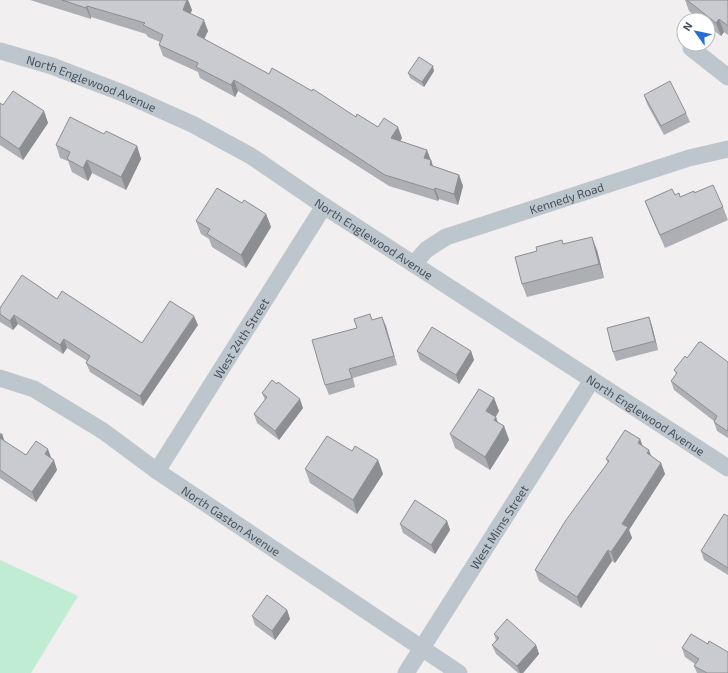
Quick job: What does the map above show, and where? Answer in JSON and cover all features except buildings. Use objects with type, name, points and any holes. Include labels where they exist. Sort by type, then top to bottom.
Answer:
[{"type":"street","name":"North Englewood Avenue","points":[[0,51],[74,74],[125,94],[192,124],[251,156],[324,206],[728,468]]},
{"type":"street","points":[[696,52],[728,77]]},
{"type":"street","name":"Kennedy Road","points":[[414,264],[426,250],[446,238],[689,158],[728,149]]},
{"type":"street","name":"West 24th Street","points":[[157,471],[324,206]]},
{"type":"street","name":"North Gaston Avenue","points":[[0,378],[34,390],[103,431],[157,471],[459,673]]},
{"type":"street","name":"West Mims Street","points":[[406,673],[592,380]]},
{"type":"green space","points":[[0,560],[78,596],[31,673],[0,673]]}]
